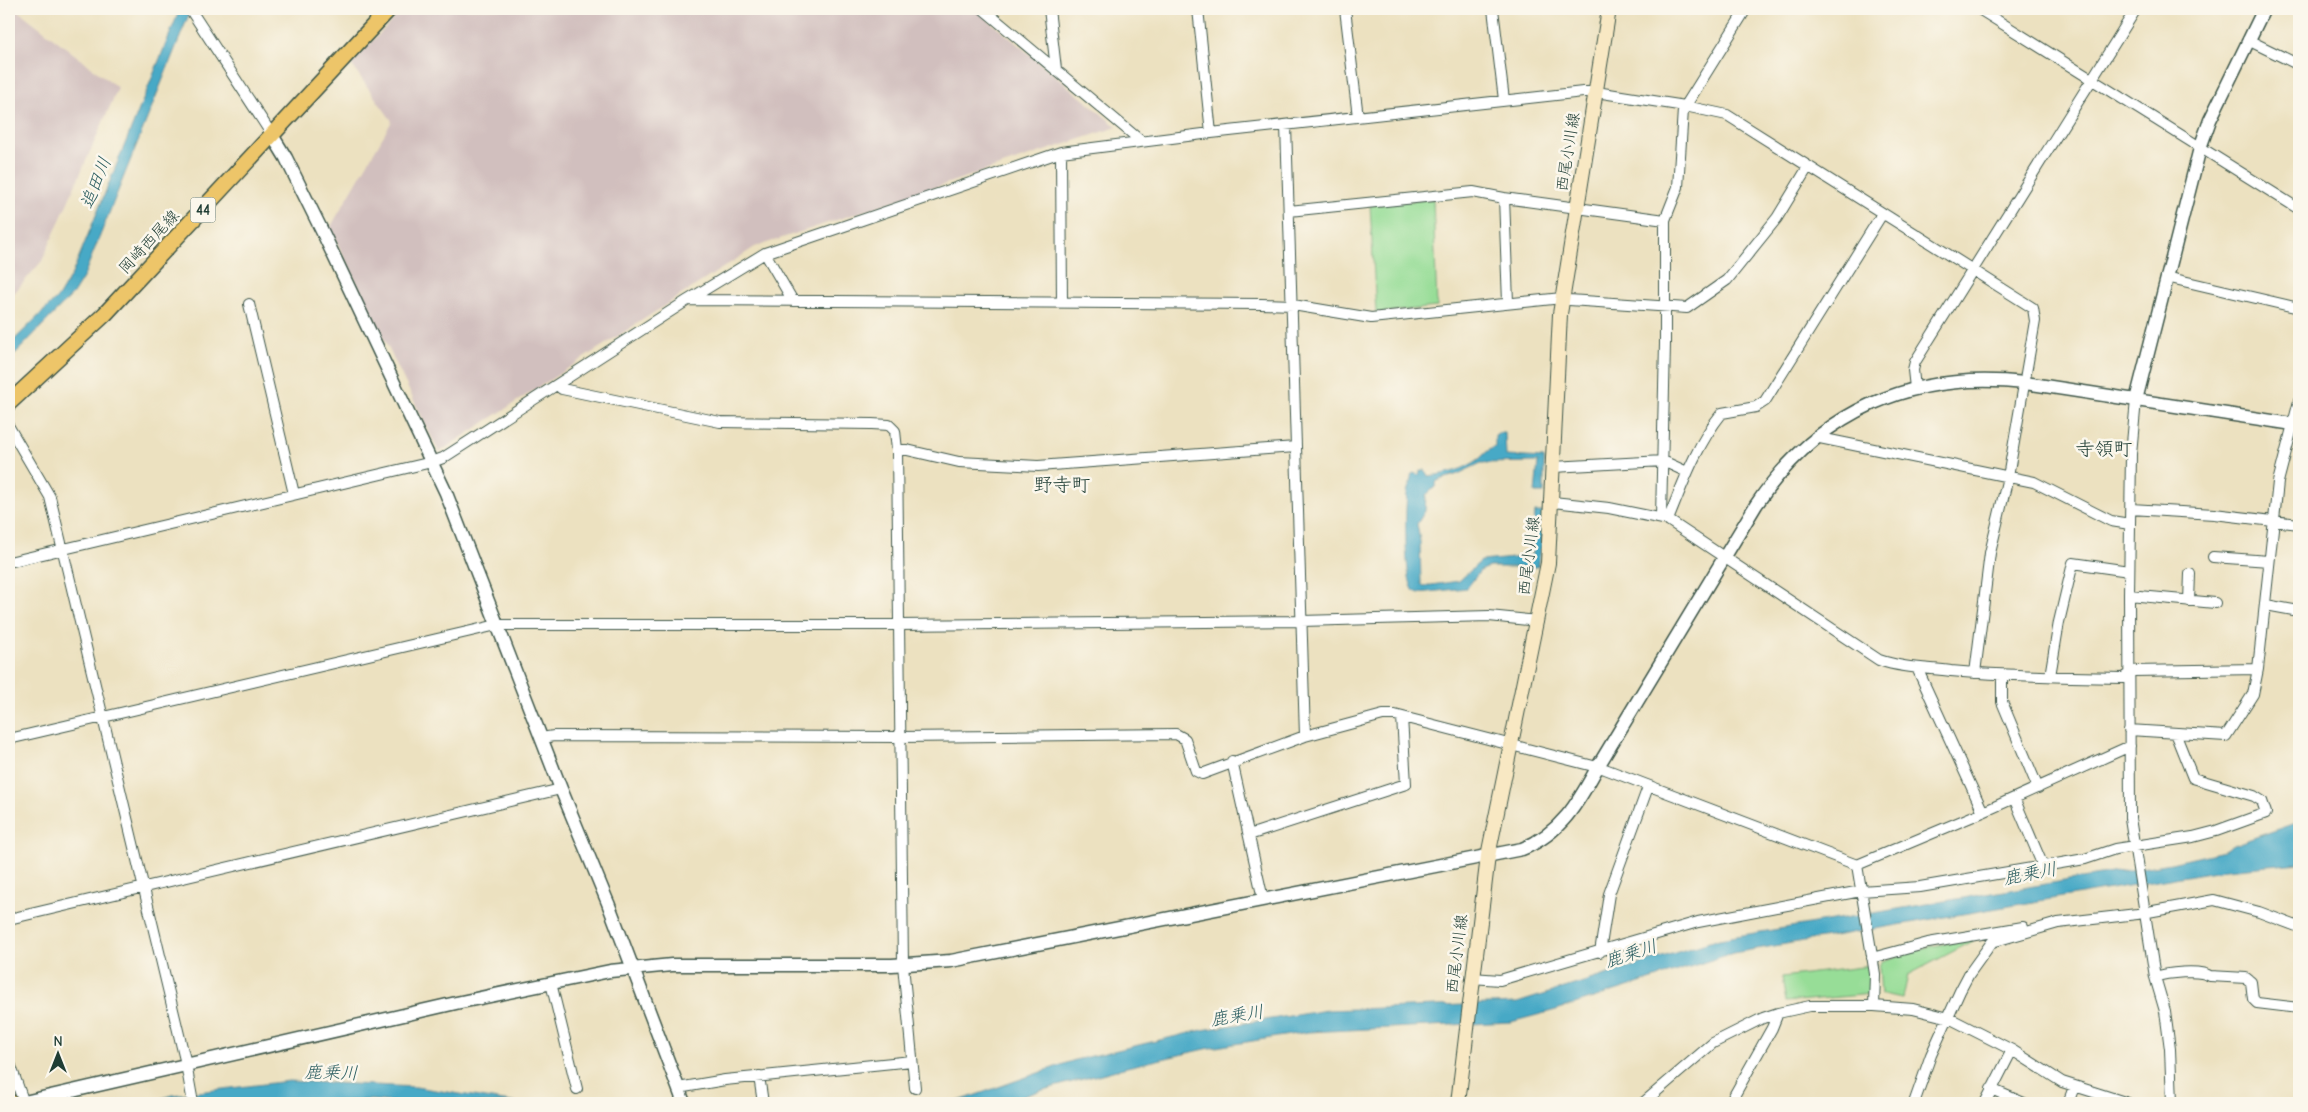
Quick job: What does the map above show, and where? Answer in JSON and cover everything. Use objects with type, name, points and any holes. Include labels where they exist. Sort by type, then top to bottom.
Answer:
[{"type":"main road","name":"岡崎西尾線","points":[[9,403],[105,314],[389,9]]},
{"type":"main road","name":"西尾小川線","points":[[1458,1103],[1471,982],[1488,856],[1538,621],[1548,563],[1562,298],[1609,9]]},
{"type":"street","points":[[191,9],[286,158],[432,462],[608,903],[684,1103]]},
{"type":"street","points":[[983,9],[1141,141]]},
{"type":"street","points":[[1050,9],[1056,69]]},
{"type":"street","points":[[1198,9],[1211,133]]},
{"type":"street","points":[[1345,9],[1358,117]]},
{"type":"street","points":[[1493,9],[1504,100]]},
{"type":"street","points":[[1664,518],[1666,220],[1678,187],[1685,106],[1746,9]]},
{"type":"street","points":[[1979,9],[2299,209]]},
{"type":"street","points":[[1915,388],[1913,370],[1915,362],[2136,9]]},
{"type":"street","points":[[2172,1103],[2170,1049],[2165,1011],[2154,977],[2130,818],[2128,674],[2131,454],[2136,400],[2200,148],[2210,120],[2264,9]]},
{"type":"street","points":[[2248,40],[2299,65]]},
{"type":"street","points":[[9,562],[443,458],[688,300],[765,254],[1061,152],[1141,141],[1504,100],[1596,92],[1685,106],[1727,115],[2033,308],[2035,321],[2025,383],[2008,477],[1990,553],[1976,673]]},
{"type":"street","points":[[1286,125],[1305,736]]},
{"type":"street","points":[[1061,152],[1062,302]]},
{"type":"street","points":[[688,300],[1293,305],[1371,318],[1508,302],[1562,298],[1665,308],[1687,308],[1727,280],[1777,218],[1808,167]]},
{"type":"street","points":[[1288,211],[1473,192],[1666,220]]},
{"type":"street","points":[[1504,198],[1508,302]]},
{"type":"street","points":[[1664,518],[1712,426],[1722,413],[1756,407],[1765,401],[1882,214]]},
{"type":"street","points":[[765,254],[793,300]]},
{"type":"street","points":[[2166,277],[2299,308]]},
{"type":"street","points":[[249,304],[294,494]]},
{"type":"street","points":[[9,1061],[17,1103],[187,1069],[551,983],[632,968],[725,963],[903,965],[977,957],[1522,849],[1552,832],[1565,820],[1578,803],[1597,768],[1764,494],[1788,463],[1815,437],[1854,412],[1890,396],[1915,388],[1943,382],[1972,380],[2025,383],[2296,424]]},
{"type":"street","points":[[557,385],[562,389],[720,422],[889,426],[895,431],[897,450],[903,965],[915,1088]]},
{"type":"street","points":[[2129,730],[2226,736],[2253,694],[2266,605],[2278,482],[2296,424],[2299,400]]},
{"type":"street","points":[[9,427],[50,497],[64,549],[187,1069],[193,1103]]},
{"type":"street","points":[[1815,437],[2034,482],[2111,521],[2130,524]]},
{"type":"street","points":[[897,450],[907,450],[959,462],[1038,466],[1296,447]]},
{"type":"street","points":[[1553,467],[1663,461],[1687,472]]},
{"type":"street","points":[[1552,502],[1608,508],[1664,518],[1879,660],[1917,668],[2002,675],[2123,678],[2133,671],[2258,669]]},
{"type":"street","points":[[2130,509],[2274,520],[2299,524]]},
{"type":"street","points":[[2213,557],[2269,561]]},
{"type":"street","points":[[2050,676],[2059,622],[2073,563],[2129,571]]},
{"type":"street","points":[[2189,601],[2190,574]]},
{"type":"street","points":[[2129,595],[2215,603]]},
{"type":"street","points":[[2266,605],[2299,611]]},
{"type":"street","points":[[9,739],[497,625],[898,625],[1301,621],[1489,616],[1538,621]]},
{"type":"street","points":[[1917,668],[1983,812]]},
{"type":"street","points":[[2002,675],[2002,702],[2038,788]]},
{"type":"street","points":[[541,738],[554,736],[900,737],[1176,734],[1185,739],[1198,773],[1305,736],[1383,715],[1402,717],[1597,768],[1857,865],[1983,812],[2130,746]]},
{"type":"street","points":[[1249,835],[1406,784],[1402,717]]},
{"type":"street","points":[[1471,982],[1500,980],[1698,922],[2044,866],[2193,837],[2266,813],[2262,802],[2254,796],[2193,778],[2175,733]]},
{"type":"street","points":[[1232,762],[1263,899]]},
{"type":"street","points":[[1600,952],[1608,894],[1648,787]]},
{"type":"street","points":[[9,919],[561,788]]},
{"type":"street","points":[[2014,798],[2044,866]]},
{"type":"street","points":[[1857,865],[1875,974],[1874,1006]]},
{"type":"street","points":[[1871,954],[2028,926],[2220,900],[2269,915],[2299,927]]},
{"type":"street","points":[[1914,1103],[1931,1055],[1969,974],[1990,944],[1997,940],[2058,923]]},
{"type":"street","points":[[2154,977],[2206,973],[2210,976],[2246,978],[2251,982],[2253,999],[2257,1003],[2299,1008]]},
{"type":"street","points":[[551,983],[577,1089]]},
{"type":"street","points":[[1643,1103],[1713,1043],[1778,1013],[1810,1006],[1874,1006],[1913,1009],[1949,1018],[2012,1050],[2062,1082],[2128,1103]]},
{"type":"street","points":[[1730,1103],[1772,1028],[1778,1013]]},
{"type":"street","points":[[1985,1103],[2012,1050]]},
{"type":"street","points":[[678,1088],[759,1076],[912,1061]]},
{"type":"street","points":[[759,1076],[763,1103]]},
{"type":"street","points":[[2068,1103],[2074,1087]]},
{"type":"street","points":[[1991,1089],[2024,1103]]},
{"type":"shaded area","points":[[9,9],[16,9],[118,88],[42,261],[9,299]]},
{"type":"shaded area","points":[[403,9],[975,9],[1117,127],[755,247],[439,452],[330,228],[392,121],[351,64]]},
{"type":"green space","points":[[1433,199],[1437,307],[1376,313],[1370,205]]},
{"type":"green space","points":[[1972,939],[1973,941],[1908,975],[1903,998],[1881,994],[1879,966],[1882,961],[1927,947]]},
{"type":"green space","points":[[1870,966],[1871,994],[1786,1002],[1782,977]]},
{"type":"water","points":[[180,9],[190,12],[83,278],[73,294],[9,360],[9,345],[59,296],[72,274]]},
{"type":"water","points":[[1505,433],[1506,456],[1544,458],[1544,493],[1535,493],[1538,462],[1481,463],[1437,481],[1435,487],[1426,495],[1425,511],[1417,524],[1420,541],[1421,584],[1424,586],[1459,581],[1481,561],[1525,557],[1532,554],[1535,512],[1547,512],[1538,567],[1489,567],[1480,571],[1467,588],[1419,593],[1414,591],[1408,573],[1406,545],[1406,503],[1412,480],[1411,475],[1413,473],[1419,475],[1420,470],[1425,470],[1428,476],[1449,473],[1467,466],[1495,447],[1495,435]]},
{"type":"water","points":[[2299,822],[2299,863],[2216,871],[1733,953],[1556,1010],[1511,1022],[1308,1032],[1210,1048],[1127,1067],[1036,1092],[1004,1103],[953,1103],[1075,1060],[1202,1030],[1327,1010],[1517,1003],[1719,939],[2171,863],[2224,851],[2233,845]]},
{"type":"water","points":[[289,1081],[416,1087],[517,1103],[402,1103],[372,1100],[259,1103],[145,1103],[173,1095]]},
{"type":"district","name":"寺領町","points":[[2104,449]]},
{"type":"district","name":"野寺町","points":[[1062,485]]},
{"type":"water label","name":"追田川","points":[[96,183]]},
{"type":"water label","name":"鹿乗川","points":[[2030,874]]},
{"type":"water label","name":"鹿乗川","points":[[1631,954]]},
{"type":"water label","name":"鹿乗川","points":[[1237,1016]]},
{"type":"water label","name":"鹿乗川","points":[[331,1073]]}]
